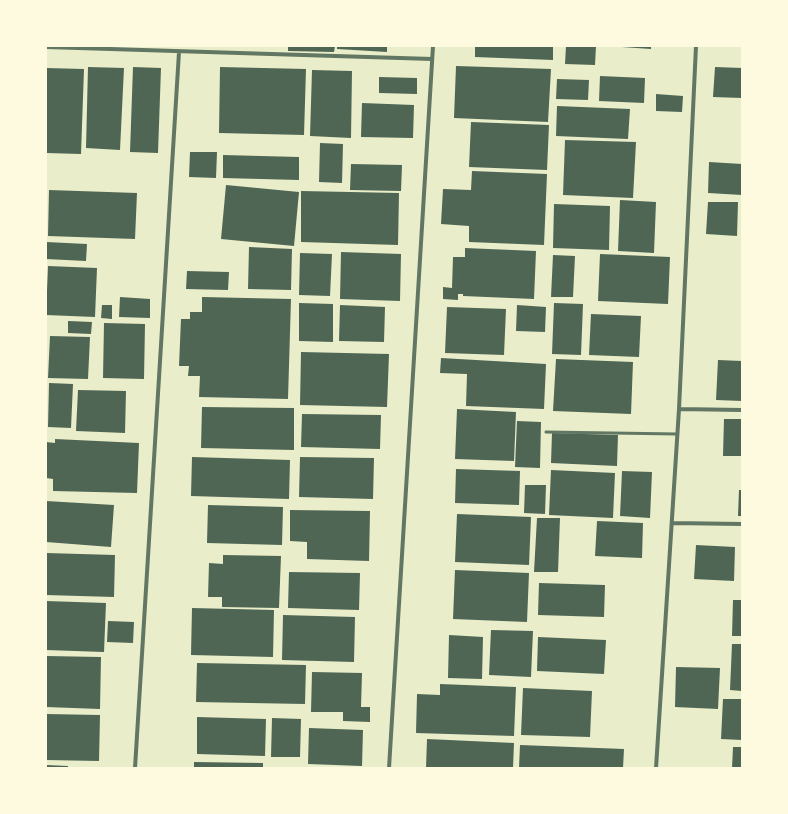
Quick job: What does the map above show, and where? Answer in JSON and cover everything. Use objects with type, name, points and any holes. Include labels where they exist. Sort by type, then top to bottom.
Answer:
[{"type":"street","points":[[389,768],[433,46]]},
{"type":"street","points":[[656,768],[679,409],[696,46]]},
{"type":"street","points":[[46,48],[432,59]]},
{"type":"street","points":[[135,768],[179,52]]},
{"type":"street","points":[[679,409],[742,410]]},
{"type":"street","points":[[672,523],[742,524]]},
{"type":"lane","points":[[546,432],[677,434]]},
{"type":"building","points":[[288,46],[335,46],[334,52],[288,51]]},
{"type":"building","points":[[337,46],[387,46],[387,52],[337,49]]},
{"type":"building","points":[[475,46],[553,46],[553,60],[475,57]]},
{"type":"building","points":[[566,46],[596,46],[595,65],[565,64]]},
{"type":"building","points":[[607,46],[651,46],[651,49]]},
{"type":"building","points":[[456,66],[551,69],[548,122],[454,118]]},
{"type":"building","points":[[88,67],[124,68],[120,150],[86,148]]},
{"type":"building","points":[[133,67],[161,68],[158,153],[130,152]]},
{"type":"building","points":[[220,67],[306,69],[304,135],[219,133]]},
{"type":"building","points":[[715,67],[742,68],[742,98],[713,97]]},
{"type":"building","points":[[46,68],[84,69],[81,154],[46,153]]},
{"type":"building","points":[[312,70],[352,71],[351,138],[310,136]]},
{"type":"building","points":[[600,76],[645,78],[644,103],[599,101]]},
{"type":"building","points":[[379,77],[417,78],[417,94],[379,93]]},
{"type":"building","points":[[557,79],[589,80],[588,100],[556,99]]},
{"type":"building","points":[[656,94],[683,96],[682,112],[656,111]]},
{"type":"building","points":[[362,103],[414,105],[413,138],[361,137]]},
{"type":"building","points":[[557,106],[630,109],[628,139],[556,136]]},
{"type":"building","points":[[471,122],[549,125],[547,170],[469,167]]},
{"type":"building","points":[[565,140],[636,142],[633,198],[563,195]]},
{"type":"building","points":[[320,143],[343,144],[342,183],[319,182]]},
{"type":"building","points":[[190,152],[217,152],[216,178],[189,177]]},
{"type":"building","points":[[223,155],[299,157],[299,180],[223,178]]},
{"type":"building","points":[[709,162],[742,164],[742,195],[708,193]]},
{"type":"building","points":[[351,164],[402,165],[401,191],[350,190]]},
{"type":"building","points":[[472,171],[547,174],[544,245],[469,242],[469,226],[441,224],[443,189],[471,190]]},
{"type":"building","points":[[226,185],[299,192],[294,246],[221,239]]},
{"type":"building","points":[[49,190],[137,193],[135,239],[48,236]]},
{"type":"building","points":[[301,191],[399,193],[398,245],[301,242]]},
{"type":"building","points":[[620,200],[656,202],[654,253],[618,251]]},
{"type":"building","points":[[708,202],[738,202],[737,236],[706,234]]},
{"type":"building","points":[[554,204],[610,206],[609,250],[553,248]]},
{"type":"building","points":[[46,242],[87,244],[86,261],[46,259]]},
{"type":"building","points":[[249,247],[292,249],[291,290],[248,289]]},
{"type":"building","points":[[465,248],[536,251],[534,299],[463,296],[463,294],[458,294],[458,300],[443,299],[443,287],[452,288],[453,257],[465,257]]},
{"type":"building","points":[[341,252],[401,254],[400,301],[340,299]]},
{"type":"building","points":[[300,253],[332,254],[330,296],[299,295]]},
{"type":"building","points":[[600,254],[670,257],[668,304],[598,301]]},
{"type":"building","points":[[553,255],[575,256],[573,297],[551,297]]},
{"type":"building","points":[[48,266],[97,268],[95,317],[46,315]]},
{"type":"building","points":[[187,271],[229,272],[228,290],[186,289]]},
{"type":"building","points":[[120,297],[150,299],[150,318],[119,317]]},
{"type":"building","points":[[202,297],[291,299],[288,399],[199,397],[200,376],[188,376],[189,366],[179,366],[181,319],[190,319],[190,312],[202,312]]},
{"type":"building","points":[[299,303],[333,304],[333,342],[299,341]]},
{"type":"building","points":[[554,303],[583,304],[581,355],[552,354]]},
{"type":"building","points":[[102,305],[112,305],[112,319],[101,318]]},
{"type":"building","points":[[340,305],[385,307],[384,342],[339,341]]},
{"type":"building","points":[[517,305],[546,307],[545,332],[516,331]]},
{"type":"building","points":[[447,307],[506,309],[504,355],[445,353]]},
{"type":"building","points":[[591,314],[641,316],[639,357],[589,355]]},
{"type":"building","points":[[68,321],[92,322],[91,334],[68,333]]},
{"type":"building","points":[[104,323],[145,324],[144,379],[103,378]]},
{"type":"building","points":[[50,336],[90,337],[88,379],[48,378]]},
{"type":"building","points":[[301,352],[389,354],[387,407],[300,405]]},
{"type":"building","points":[[441,358],[546,364],[544,409],[466,406],[467,374],[440,373]]},
{"type":"building","points":[[556,359],[633,362],[631,414],[553,411]]},
{"type":"building","points":[[718,360],[742,361],[742,401],[716,400]]},
{"type":"building","points":[[49,383],[73,384],[71,428],[48,427]]},
{"type":"building","points":[[78,390],[126,391],[125,433],[76,431]]},
{"type":"building","points":[[202,407],[294,408],[294,450],[201,448]]},
{"type":"building","points":[[457,409],[516,412],[514,461],[455,459]]},
{"type":"building","points":[[302,414],[381,415],[380,449],[301,447]]},
{"type":"building","points":[[724,419],[742,419],[742,456],[723,456]]},
{"type":"building","points":[[517,421],[541,422],[540,468],[515,467]]},
{"type":"building","points":[[552,433],[618,435],[617,466],[551,463]]},
{"type":"building","points":[[55,439],[139,443],[137,493],[53,491],[53,479],[46,478],[46,442],[55,443]]},
{"type":"building","points":[[192,457],[290,460],[289,499],[191,496]]},
{"type":"building","points":[[300,457],[374,458],[373,499],[299,497]]},
{"type":"building","points":[[456,469],[520,471],[519,505],[455,503]]},
{"type":"building","points":[[551,470],[615,473],[613,518],[549,515]]},
{"type":"building","points":[[622,471],[652,472],[650,518],[620,516]]},
{"type":"building","points":[[525,485],[546,485],[545,514],[524,513]]},
{"type":"building","points":[[739,490],[742,490],[742,516],[738,516]]},
{"type":"building","points":[[46,501],[114,505],[111,547],[46,542]]},
{"type":"building","points":[[208,505],[283,507],[282,545],[207,543]]},
{"type":"building","points":[[290,510],[370,511],[369,561],[307,559],[307,542],[290,541]]},
{"type":"building","points":[[457,514],[531,517],[529,565],[455,562]]},
{"type":"building","points":[[537,518],[560,518],[558,572],[534,572]]},
{"type":"building","points":[[597,521],[643,523],[642,558],[595,556]]},
{"type":"building","points":[[696,545],[735,547],[734,581],[694,579]]},
{"type":"building","points":[[46,553],[115,555],[114,597],[46,595]]},
{"type":"building","points":[[223,555],[281,556],[279,608],[222,607],[222,597],[208,597],[209,563],[223,564]]},
{"type":"building","points":[[455,570],[529,573],[527,622],[453,619]]},
{"type":"building","points":[[289,572],[360,573],[359,610],[288,608]]},
{"type":"building","points":[[539,583],[605,585],[604,617],[538,615]]},
{"type":"building","points":[[733,600],[742,600],[742,636],[732,636]]},
{"type":"building","points":[[46,601],[106,603],[104,652],[46,650]]},
{"type":"building","points":[[192,608],[274,610],[273,657],[191,655]]},
{"type":"building","points":[[283,615],[355,617],[354,662],[282,660]]},
{"type":"building","points":[[108,621],[134,622],[133,643],[107,642]]},
{"type":"building","points":[[491,630],[533,631],[531,677],[489,675]]},
{"type":"building","points":[[449,635],[483,637],[482,679],[448,678]]},
{"type":"building","points":[[538,637],[606,640],[604,674],[537,671]]},
{"type":"building","points":[[732,644],[742,644],[742,691],[730,690]]},
{"type":"building","points":[[46,656],[101,657],[100,709],[46,707]]},
{"type":"building","points":[[197,663],[306,665],[305,704],[196,702]]},
{"type":"building","points":[[676,667],[720,668],[718,709],[675,707]]},
{"type":"building","points":[[312,672],[362,673],[361,707],[370,707],[370,722],[343,721],[343,712],[311,712]]},
{"type":"building","points":[[440,684],[516,687],[514,736],[416,733],[417,694],[440,695]]},
{"type":"building","points":[[523,688],[592,691],[590,737],[521,735]]},
{"type":"building","points":[[723,699],[742,699],[742,740],[721,739]]},
{"type":"building","points":[[46,714],[100,715],[99,761],[46,760]]},
{"type":"building","points":[[197,717],[266,719],[265,756],[197,754]]},
{"type":"building","points":[[272,718],[301,719],[300,757],[271,757]]},
{"type":"building","points":[[309,728],[363,730],[362,766],[308,764]]},
{"type":"building","points":[[427,739],[514,743],[513,768],[426,768]]},
{"type":"building","points":[[520,745],[624,749],[623,768],[519,768]]},
{"type":"building","points":[[733,747],[742,747],[742,768],[732,768]]},
{"type":"building","points":[[194,762],[263,763],[263,768],[194,768]]},
{"type":"building","points":[[46,765],[68,766],[68,768],[46,768]]}]
